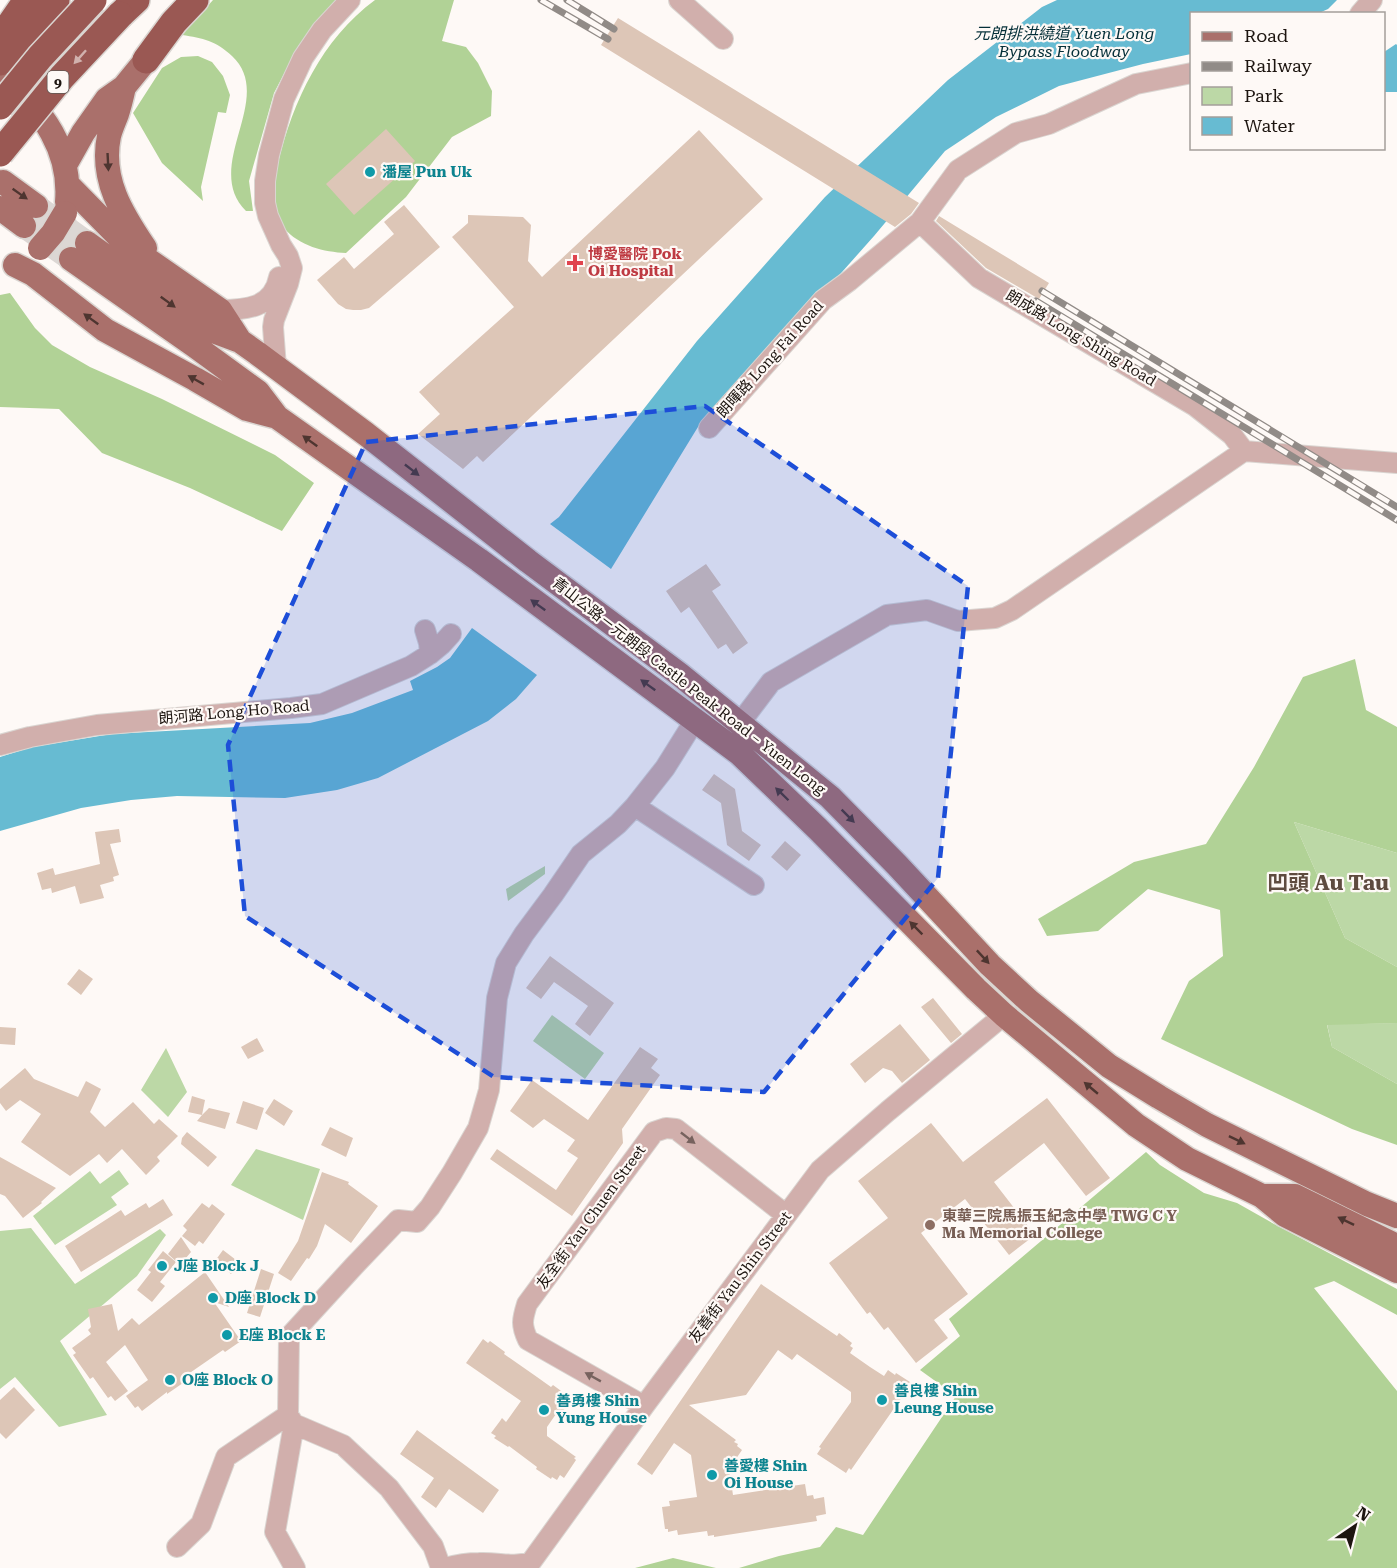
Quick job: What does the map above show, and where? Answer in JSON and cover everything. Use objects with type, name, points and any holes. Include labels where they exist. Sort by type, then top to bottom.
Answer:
[{"type":"highway","points":[[0,19],[27,0]]},
{"type":"highway","points":[[0,39],[27,0]]},
{"type":"highway","points":[[0,62],[56,0]]},
{"type":"highway","name":"9","points":[[0,106],[40,57],[93,0]]},
{"type":"highway","points":[[146,60],[174,22],[195,0]]},
{"type":"highway","name":"9","points":[[0,153],[62,77],[128,7]]},
{"type":"main road","points":[[8,266],[40,248],[53,233],[65,213],[67,176],[83,133],[106,99],[124,87],[146,60]]},
{"type":"main road","points":[[0,84],[15,93],[37,112],[58,145],[67,176],[128,246],[220,310],[240,341]]},
{"type":"main road","points":[[124,87],[108,143],[109,178],[118,206],[158,267]]},
{"type":"main road","points":[[0,208],[30,216],[3,182]]},
{"type":"main road","name":"青山公路－元朗段 Castle Peak Road – Yuen Long","points":[[1397,1216],[1367,1204],[1207,1125],[1109,1066],[1029,1001],[990,965],[830,797],[679,674],[528,561],[366,434],[240,341],[206,328],[79,251],[195,346],[258,392],[276,417],[478,560],[739,753],[787,798],[976,989],[1136,1125],[1188,1159],[1262,1196],[1285,1215],[1397,1271]]},
{"type":"main road","points":[[8,266],[33,274],[114,335],[247,409],[276,417]]},
{"type":"main road","name":"青山公路－元朗段 Castle Peak Road – Yuen Long","points":[[1262,1196],[1295,1196],[1397,1246]]},
{"type":"street","points":[[276,367],[274,320],[292,268],[288,255],[268,216],[265,203],[265,181],[269,155],[284,99],[303,57],[322,30],[350,0]]},
{"type":"street","points":[[679,0],[723,39]]},
{"type":"street","points":[[1362,12],[1372,0]]},
{"type":"street","name":"朗暉路 Long Fai Road","points":[[709,428],[823,300],[920,222],[958,170],[1016,133],[1049,124],[1136,84],[1190,73]]},
{"type":"street","name":"朗成路 Long Shing Road","points":[[920,222],[979,278],[1195,406],[1232,435],[1244,451]]},
{"type":"street","points":[[220,310],[252,307],[268,298],[278,281],[281,245]]},
{"type":"street","points":[[740,723],[771,682],[887,615],[927,610],[958,621],[995,618],[1012,610],[1244,451],[1397,463]]},
{"type":"street","points":[[425,630],[430,654]]},
{"type":"street","name":"朗河路 Long Ho Road","points":[[0,745],[97,725],[322,704],[411,666],[430,654],[451,634]]},
{"type":"street","points":[[295,1568],[275,1532],[291,1419],[289,1337],[398,1220],[417,1222],[435,1198],[478,1128],[489,1090],[497,998],[506,963],[581,854],[618,824],[635,806],[665,768],[695,720]]},
{"type":"street","points":[[635,806],[754,885]]},
{"type":"street","name":"友善街 Yau Shin Street","points":[[512,1568],[521,1568],[531,1562],[820,1170],[1004,1015]]},
{"type":"street","name":"友全街 Yau Chuen Street","points":[[644,1406],[528,1340],[522,1320],[527,1304],[654,1132],[666,1128],[676,1129],[786,1215]]},
{"type":"street","points":[[177,1547],[201,1524],[226,1457],[291,1419]]},
{"type":"street","points":[[291,1419],[343,1445],[389,1488],[433,1546],[443,1568],[478,1563],[492,1563],[512,1568]]},
{"type":"highlighted area","points":[[705,406],[968,586],[938,878],[764,1092],[494,1077],[245,916],[228,745],[366,442]]},
{"type":"green space","points":[[213,0],[339,0],[299,45],[274,93],[249,181],[253,211],[246,211],[234,193],[231,174],[247,92],[244,73],[232,56],[220,47],[203,39],[182,35]]},
{"type":"green space","points":[[375,0],[454,0],[442,41],[466,47],[478,63],[492,91],[491,116],[452,137],[406,197],[346,253],[329,251],[304,244],[283,227],[273,208],[274,179],[292,117],[312,73],[340,33]]},
{"type":"green space","points":[[198,56],[212,62],[223,76],[230,95],[226,113],[218,112],[201,187],[203,201],[162,163],[133,113],[162,68],[181,57]]},
{"type":"green space","points":[[10,293],[35,328],[52,345],[90,367],[162,399],[275,455],[314,483],[282,531],[190,488],[102,453],[59,409],[0,407],[0,295]]},
{"type":"green space","points":[[1355,659],[1366,710],[1397,727],[1397,853],[1294,822],[1345,938],[1397,967],[1397,1023],[1327,1025],[1332,1047],[1397,1084],[1397,1145],[1352,1129],[1161,1039],[1189,981],[1223,956],[1220,910],[1148,889],[1098,931],[1047,936],[1038,919],[1134,862],[1206,844],[1254,767],[1303,677]]},
{"type":"green space","points":[[1294,822],[1397,853],[1397,967],[1345,938]]},
{"type":"green space","points":[[545,866],[545,874],[508,901],[506,889]]},
{"type":"green space","points":[[552,1015],[604,1053],[585,1079],[533,1041]]},
{"type":"green space","points":[[1397,1023],[1397,1084],[1332,1047],[1327,1024]]},
{"type":"green space","points":[[166,1048],[187,1092],[168,1117],[141,1090]]},
{"type":"green space","points":[[256,1149],[320,1169],[303,1220],[231,1185]]},
{"type":"green space","points":[[1146,1152],[1160,1165],[1204,1193],[1237,1203],[1397,1289],[1397,1315],[1334,1281],[1314,1288],[1397,1391],[1397,1568],[739,1568],[820,1547],[836,1527],[863,1535],[956,1396],[920,1370],[960,1336],[949,1319]]},
{"type":"green space","points":[[119,1170],[129,1184],[111,1197],[117,1205],[55,1245],[33,1216],[90,1171],[100,1184]]},
{"type":"green space","points":[[31,1228],[75,1284],[160,1229],[166,1235],[137,1276],[60,1341],[107,1415],[59,1427],[15,1377],[0,1389],[0,1231]]},
{"type":"green space","points":[[673,1558],[716,1568],[635,1568]]},
{"type":"water","name":"元朗排洪繞道 Yuen Long Bypass Floodway","points":[[1057,0],[1337,0],[1321,12],[1190,12],[1190,54],[1059,86],[996,117],[945,151],[874,236],[771,352],[701,422],[611,569],[550,524],[559,517],[697,341],[825,197],[948,80],[1042,7]]},
{"type":"water","points":[[1397,45],[1397,92],[1385,92],[1385,51]]},
{"type":"water","points":[[472,628],[537,675],[516,699],[488,721],[378,778],[337,790],[285,798],[177,796],[131,800],[81,808],[0,831],[0,757],[32,747],[112,734],[310,723],[352,713],[413,690],[410,681],[450,658]]},
{"type":"building","points":[[618,18],[919,203],[911,214],[895,227],[601,45]]},
{"type":"building","name":"潘屋 Pun Uk","points":[[386,129],[415,161],[354,215],[326,184]]},
{"type":"building","name":"博愛醫院 Pok Oi Hospital","points":[[699,130],[763,199],[483,462],[477,456],[463,469],[418,434],[440,414],[419,392],[514,307],[452,237],[468,223],[468,215],[523,217],[531,225],[528,261],[542,277]]},
{"type":"building","points":[[404,205],[440,247],[369,308],[346,309],[338,304],[317,280],[344,257],[354,269],[394,234],[384,222]]},
{"type":"building","points":[[939,216],[1049,283],[1039,299],[986,268],[936,221]]},
{"type":"building","points":[[706,564],[721,585],[712,591],[748,643],[733,654],[726,644],[718,649],[689,607],[681,613],[666,591]]},
{"type":"building","points":[[714,774],[735,789],[742,831],[761,845],[749,861],[727,845],[721,803],[702,790]]},
{"type":"building","points":[[119,829],[121,842],[110,844],[119,875],[113,877],[114,881],[100,885],[104,898],[80,904],[75,886],[52,893],[51,888],[42,890],[37,873],[53,868],[55,875],[100,864],[95,832]]},
{"type":"building","points":[[785,841],[801,855],[787,871],[771,857]]},
{"type":"building","points":[[550,956],[614,1003],[590,1036],[575,1024],[588,1006],[554,982],[541,999],[526,988]]},
{"type":"building","points":[[79,969],[93,979],[81,995],[67,984]]},
{"type":"building","points":[[933,998],[962,1034],[951,1043],[921,1007]]},
{"type":"building","points":[[900,1024],[930,1060],[902,1083],[892,1071],[883,1068],[865,1083],[850,1064]]},
{"type":"building","points":[[0,1027],[16,1028],[15,1045],[0,1044]]},
{"type":"building","points":[[257,1038],[264,1051],[248,1059],[241,1047]]},
{"type":"building","points":[[640,1047],[658,1059],[651,1068],[660,1075],[622,1129],[623,1143],[572,1216],[490,1159],[497,1149],[556,1190],[578,1158],[567,1151],[575,1140],[544,1119],[533,1128],[510,1111],[532,1080],[588,1120]]},
{"type":"building","points":[[25,1068],[34,1079],[78,1097],[86,1081],[101,1089],[90,1112],[105,1127],[133,1102],[154,1124],[159,1119],[178,1136],[157,1157],[160,1161],[146,1175],[122,1149],[107,1163],[99,1154],[70,1176],[21,1142],[41,1114],[20,1100],[6,1111],[0,1103],[0,1089]]},
{"type":"building","points":[[192,1096],[205,1100],[202,1115],[188,1112]]},
{"type":"building","points":[[1047,1098],[1110,1178],[1086,1196],[1044,1143],[994,1182],[1035,1235],[1009,1255],[965,1199],[921,1233],[968,1294],[934,1320],[948,1338],[916,1363],[888,1327],[884,1330],[870,1312],[867,1314],[829,1263],[888,1218],[858,1181],[931,1123],[963,1162]]},
{"type":"building","points":[[274,1099],[293,1111],[284,1126],[265,1113]]},
{"type":"building","points":[[243,1101],[264,1108],[257,1130],[236,1123]]},
{"type":"building","points":[[209,1108],[230,1113],[225,1129],[197,1121]]},
{"type":"building","points":[[330,1127],[353,1138],[346,1157],[321,1145]]},
{"type":"building","points":[[187,1132],[217,1157],[208,1167],[181,1144]]},
{"type":"building","points":[[0,1157],[56,1188],[23,1218],[5,1196],[0,1194]]},
{"type":"building","points":[[322,1172],[349,1182],[348,1184],[378,1206],[351,1243],[325,1224],[317,1246],[291,1281],[278,1273],[298,1241]]},
{"type":"building","points":[[163,1199],[173,1215],[81,1272],[65,1246],[121,1210],[125,1216],[146,1203],[149,1208]]},
{"type":"building","points":[[202,1203],[209,1208],[212,1204],[225,1214],[203,1244],[199,1241],[195,1246],[182,1236],[187,1230],[183,1226]]},
{"type":"building","points":[[181,1237],[191,1252],[180,1265],[168,1254]]},
{"type":"building","points":[[223,1250],[240,1263],[231,1274],[215,1261]]},
{"type":"building","points":[[163,1251],[176,1262],[160,1282],[165,1286],[152,1302],[137,1290],[151,1272],[148,1270]]},
{"type":"building","points":[[261,1269],[274,1274],[260,1317],[247,1313]]},
{"type":"building","points":[[205,1272],[229,1307],[214,1302],[241,1341],[225,1352],[223,1350],[181,1379],[183,1383],[142,1411],[138,1406],[135,1408],[126,1396],[148,1380],[125,1345],[106,1362],[128,1391],[115,1401],[111,1396],[108,1398],[93,1377],[90,1379],[73,1355],[76,1353],[72,1348],[91,1334],[88,1330],[91,1327],[88,1309],[112,1304],[118,1331],[132,1318],[139,1325]]},
{"type":"building","points":[[761,1284],[837,1336],[839,1333],[852,1343],[850,1346],[853,1348],[850,1353],[870,1367],[884,1376],[888,1370],[895,1375],[896,1373],[910,1382],[907,1386],[909,1387],[851,1470],[849,1468],[846,1473],[817,1454],[821,1448],[819,1447],[851,1402],[851,1392],[797,1354],[792,1360],[778,1350],[746,1395],[689,1405],[736,1440],[734,1442],[742,1450],[729,1469],[733,1495],[805,1484],[807,1496],[813,1495],[814,1499],[824,1497],[826,1514],[816,1516],[817,1521],[714,1537],[714,1535],[708,1536],[707,1531],[678,1535],[677,1530],[668,1532],[668,1529],[665,1529],[662,1507],[670,1506],[669,1501],[697,1497],[691,1455],[674,1443],[652,1475],[637,1464]]},
{"type":"building","name":"善勇樓 Shin Yung House","points":[[483,1339],[488,1343],[490,1341],[505,1352],[504,1354],[551,1387],[553,1385],[568,1396],[570,1401],[561,1414],[558,1416],[556,1414],[547,1427],[547,1436],[576,1457],[564,1478],[560,1475],[557,1480],[552,1477],[551,1479],[509,1446],[494,1438],[496,1436],[491,1433],[502,1418],[506,1422],[521,1401],[466,1363]]},
{"type":"building","points":[[14,1387],[35,1410],[6,1439],[0,1433],[0,1400]]},
{"type":"building","points":[[417,1430],[499,1490],[483,1513],[449,1489],[436,1508],[421,1497],[434,1478],[400,1454]]},
{"type":"tunnel","points":[[36,206],[87,243]]},
{"type":"tunnel","points":[[24,226],[71,259]]},
{"type":"railway","points":[[541,0],[608,39]]},
{"type":"railway","points":[[567,0],[614,29]]},
{"type":"railway","points":[[1042,291],[1397,507]]},
{"type":"railway","points":[[1036,301],[1397,520]]},
{"type":"place","name":"潘屋 Pun Uk","points":[[370,172]]},
{"type":"place","name":"博愛醫院 Pok Oi Hospital","points":[[575,263]]},
{"type":"place","name":"東華三院馬振玉紀念中學 TWG C Y Ma Memorial College","points":[[930,1225]]},
{"type":"place","name":"J座 Block J","points":[[162,1266]]},
{"type":"place","name":"D座 Block D","points":[[213,1298]]},
{"type":"place","name":"E座 Block E","points":[[227,1335]]},
{"type":"place","name":"O座 Block O","points":[[170,1380]]},
{"type":"place","name":"善良樓 Shin Leung House","points":[[882,1400]]},
{"type":"place","name":"善勇樓 Shin Yung House","points":[[544,1410]]},
{"type":"place","name":"善愛樓 Shin Oi House","points":[[712,1475]]},
{"type":"district","name":"凹頭 Au Tau","points":[[1328,883]]}]
